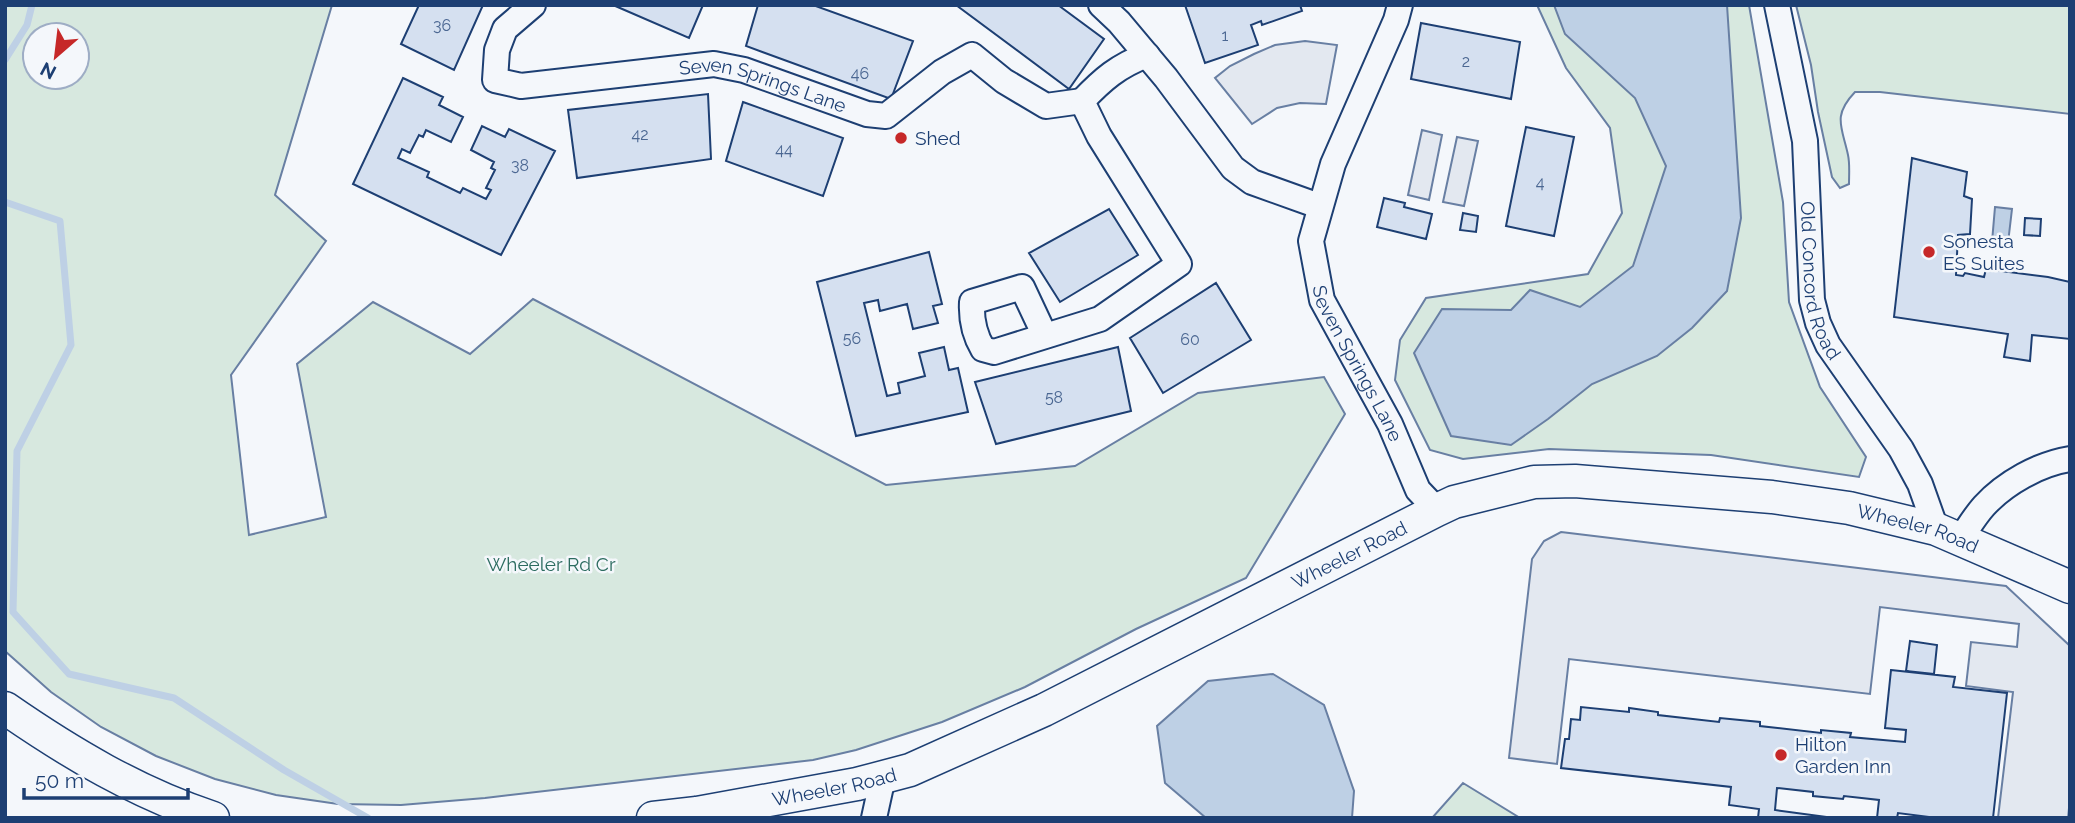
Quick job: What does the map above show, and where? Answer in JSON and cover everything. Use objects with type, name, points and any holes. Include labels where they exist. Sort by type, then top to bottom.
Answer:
[{"type":"main road","name":"Wheeler Road","points":[[653,818],[723,808],[910,770],[1044,710],[1454,502],[1534,482],[1575,481],[1772,497],[1849,508],[1949,534],[2070,587]]},
{"type":"main road","points":[[5,708],[56,743],[118,779],[177,806],[213,818]]},
{"type":"street","name":"Seven Springs Lane","points":[[533,5],[505,29],[497,50],[495,80],[521,86],[714,64],[744,71],[867,114],[886,116],[942,72],[972,55],[1004,81],[1046,106],[1082,102]]},
{"type":"street","points":[[1101,5],[1147,55],[1233,169],[1252,181],[1320,206]]},
{"type":"street","name":"Seven Springs Lane","points":[[1400,5],[1396,20],[1333,164],[1311,241],[1322,300],[1390,424],[1418,490],[1437,510]]},
{"type":"street","name":"Old Concord Road","points":[[1777,5],[1805,141],[1812,300],[1818,323],[1828,345],[1901,449],[1949,534]]},
{"type":"street","points":[[1045,336],[1100,319],[1179,264],[1099,136],[1082,102],[1101,80],[1124,64],[1147,55]]},
{"type":"street","points":[[1949,534],[2003,488],[2052,462],[2070,459]]},
{"type":"street","points":[[874,818],[883,777]]},
{"type":"green space","name":"Wheeler Rd Cr","points":[[5,5],[332,5],[275,195],[326,241],[231,375],[249,535],[326,517],[297,364],[373,302],[470,354],[533,299],[886,485],[1075,466],[1198,393],[1324,377],[1345,414],[1246,578],[1136,629],[1025,687],[942,722],[856,750],[813,760],[485,798],[401,805],[338,804],[276,795],[215,779],[156,756],[101,727],[51,692],[5,651]]},
{"type":"green space","points":[[1537,5],[1749,5],[1783,202],[1789,302],[1820,387],[1866,457],[1859,477],[1711,455],[1549,449],[1463,459],[1430,450],[1395,380],[1400,340],[1426,298],[1588,274],[1622,213],[1610,128],[1566,68]]},
{"type":"green space","points":[[1796,5],[2070,5],[2070,114],[1880,92],[1855,92],[1841,115],[1849,158],[1849,184],[1840,188],[1832,177],[1811,65]]},
{"type":"green space","points":[[1463,783],[1520,818],[1432,818]]},
{"type":"shaded area","points":[[1305,41],[1337,45],[1326,104],[1300,103],[1277,108],[1252,124],[1215,78],[1230,66],[1275,45]]},
{"type":"shaded area","points":[[1422,130],[1442,135],[1429,200],[1408,195]]},
{"type":"shaded area","points":[[1457,137],[1478,141],[1464,206],[1443,202]]},
{"type":"shaded area","points":[[1561,532],[2006,586],[2070,646],[2068,818],[1998,818],[2013,692],[1966,686],[1971,642],[2017,647],[2019,624],[1880,607],[1870,694],[1569,659],[1557,764],[1509,758],[1532,559],[1544,541]]},
{"type":"water","points":[[1554,5],[1727,5],[1741,218],[1727,291],[1692,328],[1657,356],[1592,384],[1511,445],[1451,436],[1414,353],[1442,309],[1511,310],[1530,290],[1580,307],[1633,266],[1666,166],[1635,98],[1565,34]]},
{"type":"water","points":[[1995,207],[2012,209],[2008,243],[1992,242]]},
{"type":"water","points":[[1273,674],[1324,705],[1354,791],[1352,818],[1206,818],[1165,783],[1157,726],[1208,681]]},
{"type":"building","points":[[419,5],[483,5],[454,70],[401,44]]},
{"type":"building","points":[[613,5],[703,5],[689,38]]},
{"type":"building","points":[[758,5],[813,5],[913,41],[891,99],[746,46]]},
{"type":"building","points":[[956,5],[1058,5],[1104,39],[1069,89]]},
{"type":"building","points":[[1185,5],[1300,5],[1302,11],[1262,25],[1261,21],[1251,25],[1258,45],[1205,63]]},
{"type":"building","points":[[1421,23],[1520,42],[1511,99],[1411,79]]},
{"type":"building","points":[[403,78],[443,97],[439,105],[463,117],[451,142],[426,130],[423,137],[419,135],[410,153],[402,149],[398,158],[429,172],[427,177],[460,193],[463,188],[486,199],[491,190],[486,188],[495,170],[491,168],[494,162],[471,150],[482,126],[505,137],[509,129],[555,151],[501,255],[353,184]]},
{"type":"building","points":[[708,94],[711,159],[577,178],[568,110]]},
{"type":"building","points":[[743,102],[843,138],[823,196],[726,161]]},
{"type":"building","points":[[1526,127],[1574,137],[1554,236],[1506,226]]},
{"type":"building","name":"Sonesta ES Suites","points":[[1912,158],[1967,172],[1964,196],[1972,199],[1970,234],[1958,235],[1956,275],[1963,276],[1965,273],[1984,277],[1986,269],[2070,282],[2070,339],[2032,335],[2030,361],[2004,357],[2008,334],[1894,317]]},
{"type":"building","points":[[1384,198],[1405,203],[1404,207],[1432,214],[1426,239],[1377,227]]},
{"type":"building","points":[[1109,209],[1138,255],[1060,302],[1029,253]]},
{"type":"building","points":[[1463,213],[1478,216],[1476,232],[1460,230]]},
{"type":"building","points":[[2025,218],[2041,219],[2040,236],[2024,235]]},
{"type":"building","points":[[929,252],[942,304],[933,306],[938,323],[913,329],[907,304],[880,311],[878,300],[864,303],[887,396],[900,393],[898,383],[925,376],[919,353],[944,347],[949,370],[958,368],[968,412],[856,436],[817,282]]},
{"type":"building","points":[[1216,283],[1251,340],[1163,393],[1130,338]]},
{"type":"building","points":[[1118,347],[1131,411],[996,444],[975,382]]},
{"type":"building","points":[[1910,641],[1937,645],[1934,674],[1906,671]]},
{"type":"building","name":"Hilton Garden Inn","points":[[1891,670],[1955,677],[1953,687],[2007,693],[1993,818],[1937,818],[1898,813],[1897,818],[1877,818],[1879,800],[1813,796],[1813,792],[1777,788],[1775,810],[1834,818],[1758,818],[1759,809],[1729,805],[1731,787],[1561,768],[1571,719],[1580,720],[1581,707],[1629,712],[1629,708],[1658,712],[1658,715],[1719,722],[1720,718],[1760,722],[1760,726],[1821,733],[1821,730],[1851,733],[1850,737],[1905,742],[1906,730],[1885,728]]},
{"type":"waterway","points":[[5,60],[27,25],[32,5]]},
{"type":"waterway","points":[[5,202],[60,221],[71,345],[17,451],[13,612],[69,674],[174,698],[284,770],[368,818]]},
{"type":"place","name":"Shed","points":[[901,138]]},
{"type":"place","name":"Sonesta ES Suites","points":[[1929,252]]},
{"type":"place","name":"Hilton Garden Inn","points":[[1781,755]]}]
